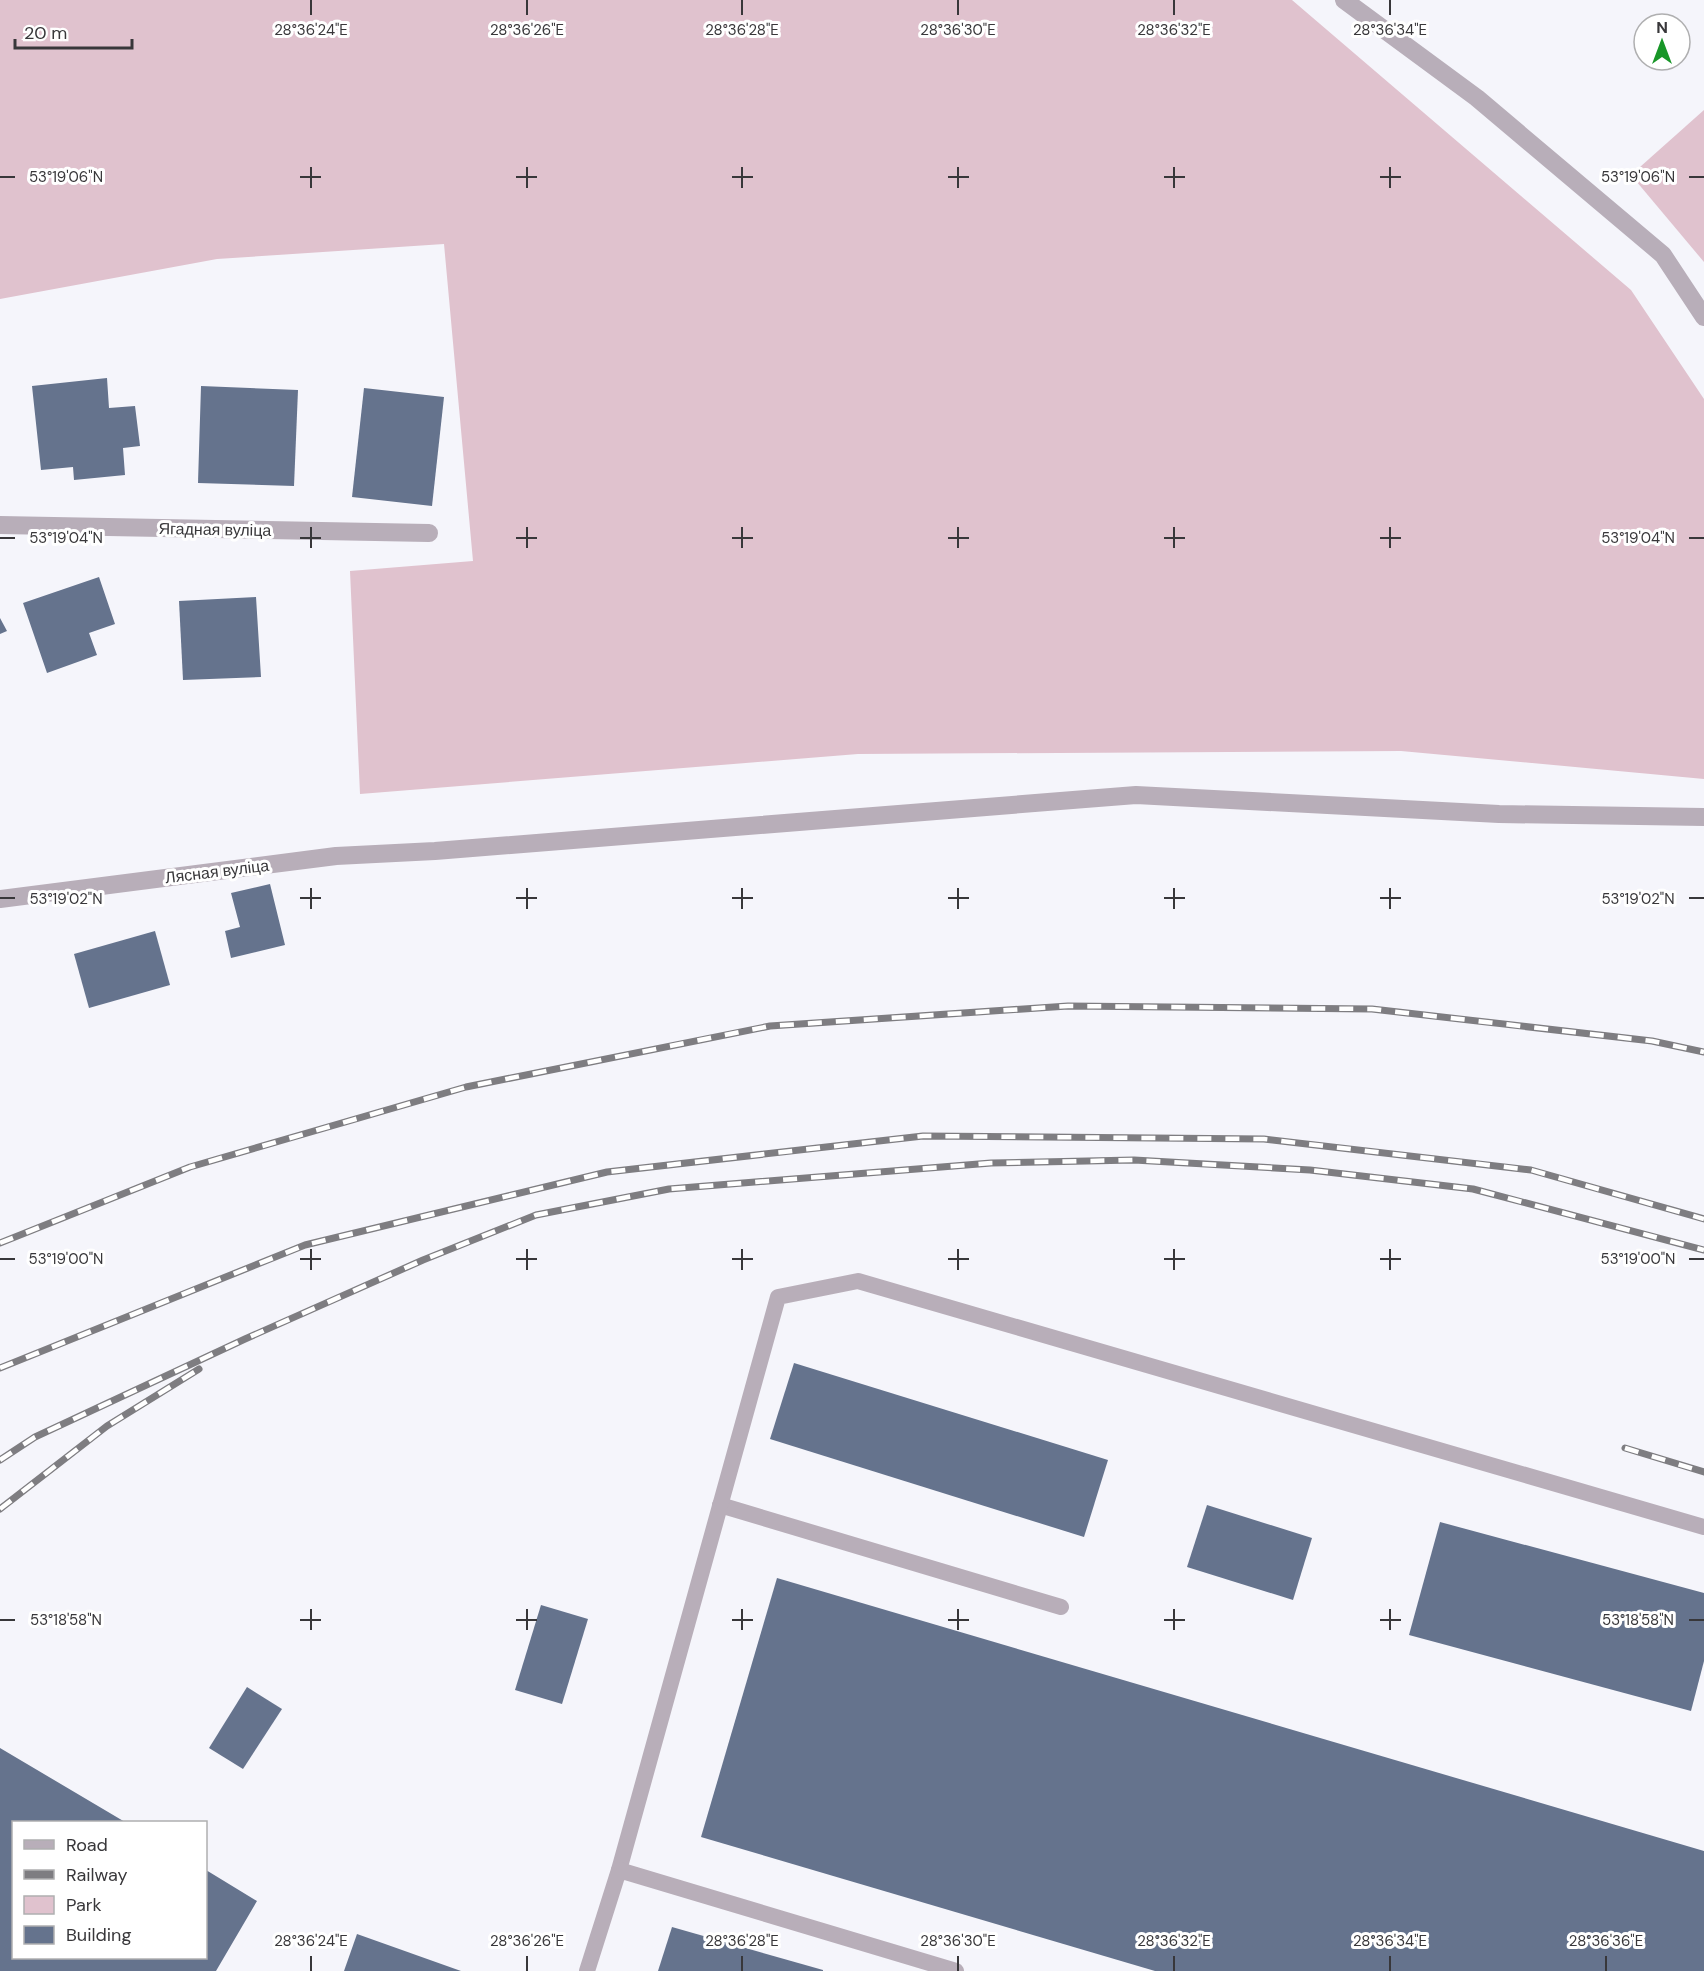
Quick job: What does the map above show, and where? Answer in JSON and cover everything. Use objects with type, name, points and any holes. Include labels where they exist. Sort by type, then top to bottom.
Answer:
[{"type":"street","points":[[1344,0],[1477,98],[1663,255],[1704,317]]},
{"type":"street","name":"Ягадная вуліца","points":[[0,525],[429,533]]},
{"type":"street","name":"Лясная вуліца","points":[[0,899],[336,856],[435,851],[1136,795],[1498,813],[1704,818]]},
{"type":"lane","points":[[587,1971],[619,1870],[778,1297],[858,1281],[1704,1527]]},
{"type":"lane","points":[[720,1505],[1061,1607]]},
{"type":"lane","points":[[619,1870],[956,1971]]},
{"type":"green space","points":[[0,0],[1292,0],[1631,290],[1704,399],[1704,779],[1401,751],[858,754],[360,794],[350,571],[473,561],[444,244],[217,259],[0,299]]},
{"type":"green space","points":[[1704,110],[1704,262],[1631,175]]},
{"type":"building","points":[[107,378],[109,408],[135,406],[140,446],[123,448],[125,475],[74,480],[73,467],[41,470],[32,386]]},
{"type":"building","points":[[201,386],[298,390],[294,486],[198,483]]},
{"type":"building","points":[[364,388],[444,397],[432,506],[352,497]]},
{"type":"building","points":[[99,577],[115,624],[89,633],[97,655],[47,673],[23,603]]},
{"type":"building","points":[[256,597],[261,677],[183,680],[179,601]]},
{"type":"building","points":[[0,618],[7,631],[0,634]]},
{"type":"building","points":[[270,884],[285,945],[231,958],[225,931],[240,927],[231,893]]},
{"type":"building","points":[[155,931],[170,985],[89,1008],[74,954]]},
{"type":"building","points":[[794,1363],[1108,1460],[1084,1537],[770,1439]]},
{"type":"building","points":[[1207,1505],[1312,1538],[1293,1600],[1187,1567]]},
{"type":"building","points":[[1440,1522],[1704,1593],[1704,1661],[1691,1711],[1409,1635]]},
{"type":"building","points":[[777,1578],[1704,1851],[1704,1971],[1155,1971],[701,1837]]},
{"type":"building","points":[[541,1605],[588,1619],[562,1704],[515,1690]]},
{"type":"building","points":[[247,1687],[282,1709],[243,1769],[209,1748]]},
{"type":"building","points":[[0,1748],[123,1821],[12,1821],[12,1959],[207,1959],[207,1871],[257,1901],[216,1971],[0,1971]]},
{"type":"building","points":[[672,1927],[823,1970],[823,1971],[658,1971]]},
{"type":"building","points":[[357,1934],[461,1971],[344,1971]]},
{"type":"railway","points":[[0,1243],[190,1167],[466,1087],[770,1026],[1068,1006],[1372,1009],[1652,1041],[1704,1052]]},
{"type":"railway","points":[[0,1368],[305,1245],[607,1172],[923,1136],[1264,1139],[1531,1170],[1704,1219]]},
{"type":"railway","points":[[0,1460],[35,1437],[245,1339],[423,1260],[536,1215],[669,1189],[991,1163],[1134,1160],[1310,1170],[1473,1189],[1704,1250]]},
{"type":"railway","points":[[0,1509],[107,1426],[199,1369]]},
{"type":"railway","points":[[1625,1448],[1704,1472]]}]
